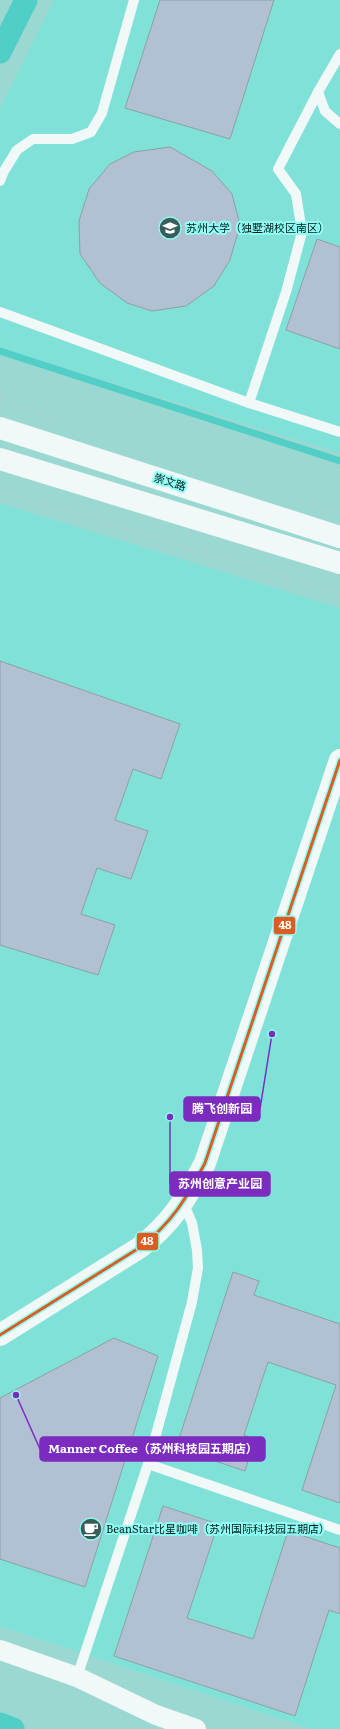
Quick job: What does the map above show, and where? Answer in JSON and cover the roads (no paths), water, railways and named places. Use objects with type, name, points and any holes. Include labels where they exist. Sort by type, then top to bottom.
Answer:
[{"type":"street","name":"崇文路","points":[[0,428],[340,537]]},
{"type":"street","points":[[0,459],[340,563]]},
{"type":"street","points":[[0,1335],[158,1234],[183,1202],[204,1163],[340,760]]},
{"type":"street","points":[[0,1650],[77,1677],[156,1715],[196,1729]]},
{"type":"lane","points":[[0,182],[4,171],[17,150],[33,139],[72,139],[91,132],[102,113],[134,0]]},
{"type":"lane","points":[[249,404],[286,292],[302,232],[296,194],[278,169],[318,92],[340,54]]},
{"type":"lane","points":[[318,92],[325,111],[340,124]]},
{"type":"lane","points":[[0,312],[249,404],[340,432]]},
{"type":"lane","points":[[77,1677],[148,1464],[192,1302],[198,1268],[197,1250],[192,1223],[183,1202]]},
{"type":"lane","points":[[148,1464],[340,1530]]},
{"type":"waterway","points":[[0,52],[26,0]]},
{"type":"waterway","points":[[0,351],[340,461]]},
{"type":"waterway","points":[[0,1724],[13,1729]]},
{"type":"place","name":"苏州大学（独墅湖校区南区）","points":[[170,228]]},
{"type":"place","name":"腾飞创新园","points":[[272,1034]]},
{"type":"place","name":"苏州创意产业园","points":[[170,1117]]},
{"type":"place","name":"Manner Coffee（苏州科技园五期店）","points":[[16,1395]]},
{"type":"place","name":"BeanStar比星咖啡（苏州国际科技园五期店）","points":[[91,1529]]}]
